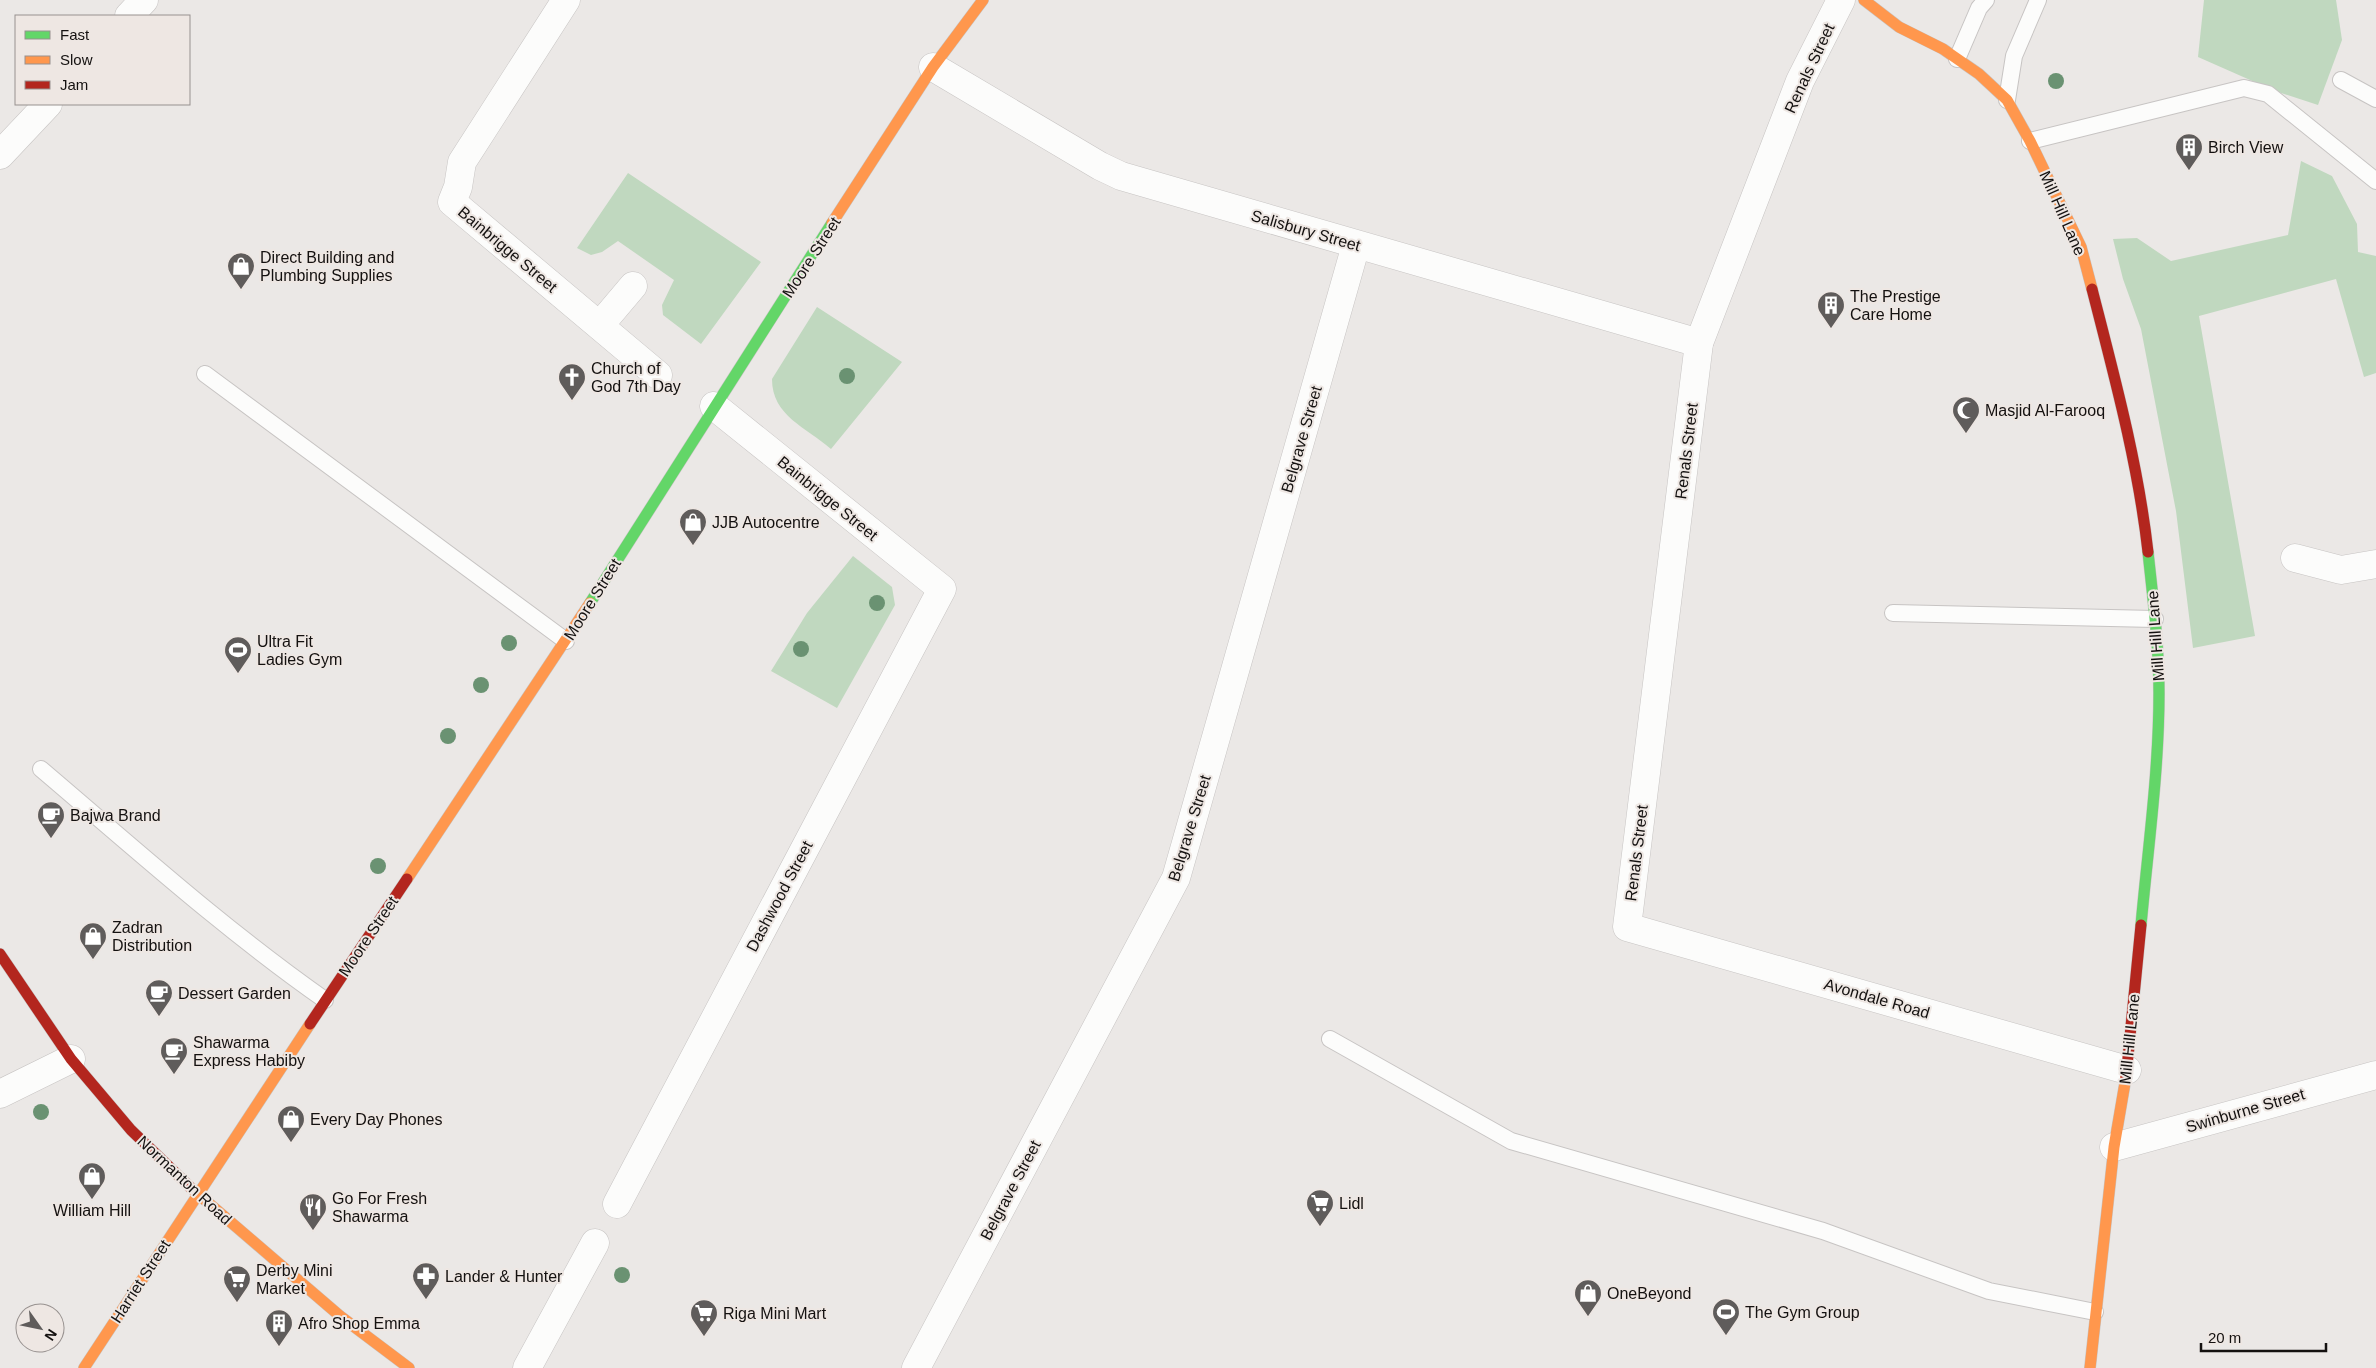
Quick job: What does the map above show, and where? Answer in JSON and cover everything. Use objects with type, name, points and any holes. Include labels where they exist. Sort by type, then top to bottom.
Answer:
[{"type":"street","points":[[130,15],[144,0]]},
{"type":"street","name":"Bainbrigge Street","points":[[566,0],[462,162],[458,187],[452,202],[658,374]]},
{"type":"street","name":"Moore Street","points":[[197,1194],[566,641],[714,406],[933,68],[983,0]]},
{"type":"street","name":"Renals Street","points":[[1627,927],[1699,344],[1800,81],[1841,0]]},
{"type":"street","name":"Mill Hill Lane","points":[[1864,0],[1899,27],[1943,49],[1979,74],[2007,100],[2030,140],[2081,247],[2111,364],[2144,518],[2155,619],[2159,692],[2154,788],[2127,1070],[2114,1147],[2090,1368]]},
{"type":"street","name":"Salisbury Street","points":[[933,68],[1100,166],[1121,176],[1699,344]]},
{"type":"street","points":[[0,155],[47,105]]},
{"type":"street","name":"Belgrave Street","points":[[916,1368],[1176,878],[1356,245]]},
{"type":"street","points":[[600,325],[633,286]]},
{"type":"street","name":"Bainbrigge Street","points":[[714,406],[942,589]]},
{"type":"street","points":[[2295,558],[2341,570],[2376,564]]},
{"type":"street","name":"Dashwood Street","points":[[617,1204],[942,589]]},
{"type":"street","name":"Avondale Road","points":[[1627,927],[2127,1070]]},
{"type":"street","name":"Normanton Road","points":[[0,954],[71,1059],[131,1130],[197,1194],[340,1316],[409,1368]]},
{"type":"street","points":[[0,1094],[71,1059]]},
{"type":"street","name":"Swinburne Street","points":[[2114,1147],[2376,1075]]},
{"type":"street","name":"Harriet Street","points":[[84,1368],[197,1194]]},
{"type":"street","points":[[527,1368],[595,1244]]},
{"type":"lane","points":[[1957,59],[1979,8],[1986,0]]},
{"type":"lane","points":[[2007,100],[2014,56],[2038,0]]},
{"type":"lane","points":[[2341,80],[2376,99]]},
{"type":"lane","points":[[2030,140],[2244,88],[2268,94],[2376,181]]},
{"type":"lane","points":[[206,374],[566,641]]},
{"type":"lane","points":[[1893,612],[2155,619]]},
{"type":"lane","points":[[41,769],[173,881],[285,971],[325,1000]]},
{"type":"lane","points":[[1330,1039],[1510,1141],[1823,1231],[1989,1290],[2095,1312]]},
{"type":"green space","points":[[2204,0],[2336,0],[2342,40],[2318,105],[2275,91],[2198,57]]},
{"type":"green space","points":[[2301,161],[2332,176],[2357,224],[2358,252],[2376,256],[2376,373],[2364,377],[2336,279],[2199,316],[2255,636],[2193,648],[2176,511],[2141,329],[2123,279],[2113,239],[2137,238],[2171,261],[2288,235]]},
{"type":"green space","points":[[628,173],[761,262],[701,344],[663,315],[662,305],[674,280],[618,241],[602,252],[591,255],[577,248]]},
{"type":"green space","points":[[817,307],[902,362],[831,449],[784,412],[774,392],[772,379]]},
{"type":"green space","points":[[853,556],[892,587],[895,605],[837,708],[771,671],[807,613]]},
{"type":"traffic: fast","points":[[590,603],[832,223]]},
{"type":"traffic: fast","points":[[2141,925],[2159,722],[2158,658],[2148,552]]},
{"type":"traffic: slow","points":[[832,223],[933,67],[983,0]]},
{"type":"traffic: slow","points":[[1864,0],[1899,27],[1943,49],[1979,74],[2007,100],[2030,141],[2081,247],[2092,289]]},
{"type":"traffic: slow","points":[[407,879],[590,603]]},
{"type":"traffic: slow","points":[[84,1368],[310,1024]]},
{"type":"traffic: slow","points":[[2090,1368],[2114,1147],[2126,1077]]},
{"type":"traffic: slow","points":[[191,1188],[340,1316],[409,1368]]},
{"type":"traffic: jam","points":[[2092,289],[2132,452],[2148,552]]},
{"type":"traffic: jam","points":[[310,1024],[407,879]]},
{"type":"traffic: jam","points":[[2126,1077],[2141,925]]},
{"type":"traffic: jam","points":[[0,954],[71,1059],[131,1130],[191,1188]]},
{"type":"place","name":"Birch View","points":[[2189,171]]},
{"type":"place","name":"Direct Building and Plumbing Supplies","points":[[241,290]]},
{"type":"place","name":"The Prestige Care Home","points":[[1831,329]]},
{"type":"place","name":"Church of God 7th Day","points":[[572,401]]},
{"type":"place","name":"Masjid Al-Farooq","points":[[1966,434]]},
{"type":"place","name":"JJB Autocentre","points":[[693,546]]},
{"type":"place","name":"Ultra Fit Ladies Gym","points":[[238,674]]},
{"type":"place","name":"Bajwa Brand","points":[[51,839]]},
{"type":"place","name":"Zadran Distribution","points":[[93,960]]},
{"type":"place","name":"Dessert Garden","points":[[159,1017]]},
{"type":"place","name":"Shawarma Express Habiby","points":[[174,1075]]},
{"type":"place","name":"Every Day Phones","points":[[291,1143]]},
{"type":"place","name":"William Hill","points":[[92,1200]]},
{"type":"place","name":"Lidl","points":[[1320,1227]]},
{"type":"place","name":"Go For Fresh Shawarma","points":[[313,1231]]},
{"type":"place","name":"Lander & Hunter","points":[[426,1300]]},
{"type":"place","name":"Derby Mini Market","points":[[237,1303]]},
{"type":"place","name":"OneBeyond","points":[[1588,1317]]},
{"type":"place","name":"The Gym Group","points":[[1726,1336]]},
{"type":"place","name":"Riga Mini Mart","points":[[704,1337]]},
{"type":"place","name":"Afro Shop Emma","points":[[279,1347]]}]
